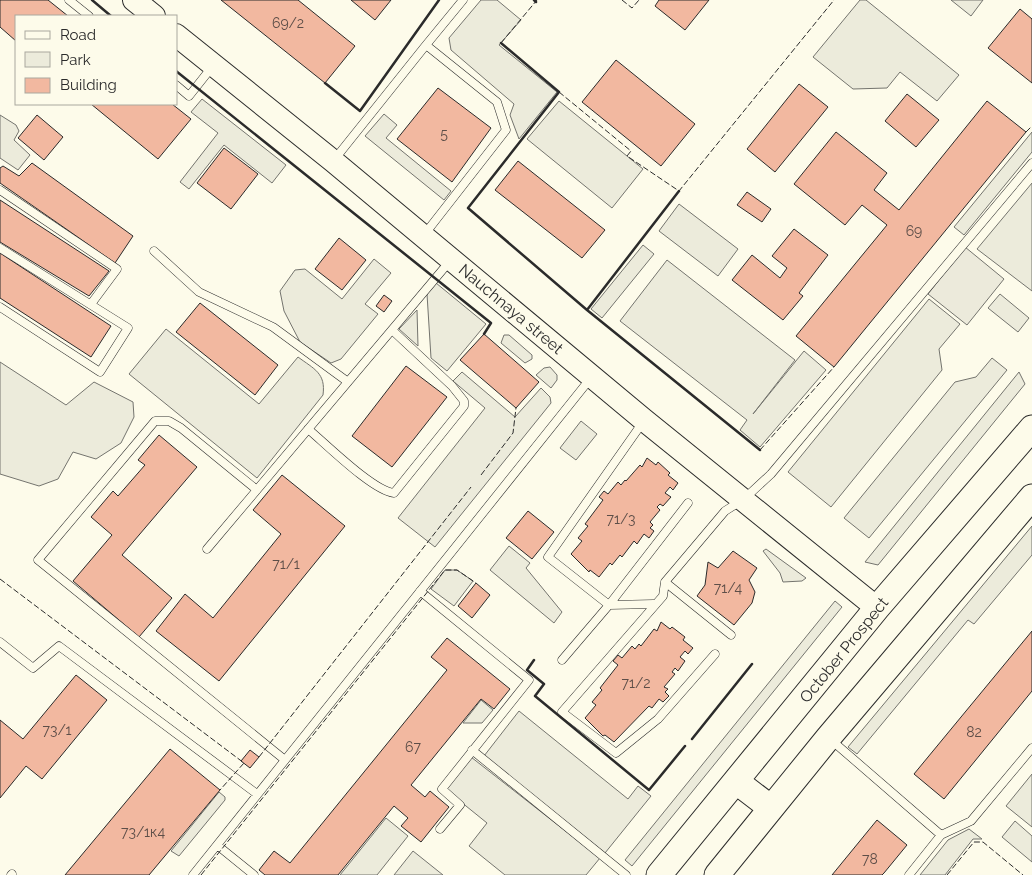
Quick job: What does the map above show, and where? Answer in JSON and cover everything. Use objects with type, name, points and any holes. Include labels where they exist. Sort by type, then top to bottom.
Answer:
[{"type":"main road","name":"October Prospect","points":[[659,875],[737,782],[877,608],[1032,428]]},
{"type":"main road","points":[[717,875],[828,738],[1032,497]]},
{"type":"main road","points":[[737,782],[771,808]]},
{"type":"street","points":[[134,0],[153,15]]},
{"type":"street","name":"Nauchnaya street","points":[[178,37],[333,161],[644,420],[877,608]]},
{"type":"lane","points":[[69,0],[88,15]]},
{"type":"lane","points":[[333,161],[463,0]]},
{"type":"lane","points":[[422,236],[506,130],[497,102],[426,46]]},
{"type":"lane","points":[[178,87],[189,96],[214,65]]},
{"type":"lane","points":[[715,654],[658,720],[616,753],[562,712],[662,596],[665,582],[725,511],[744,499],[771,474],[1032,163]]},
{"type":"lane","points":[[0,190],[117,269],[91,304]]},
{"type":"lane","points":[[0,248],[128,328],[100,372],[0,307]]},
{"type":"lane","points":[[154,251],[199,292],[273,328],[348,382]]},
{"type":"lane","points":[[207,549],[451,260]]},
{"type":"lane","points":[[308,429],[371,482],[386,492],[394,493],[464,406],[464,401],[452,386],[392,330]]},
{"type":"lane","points":[[193,875],[591,376]]},
{"type":"lane","points":[[644,420],[548,557],[609,604],[654,604]]},
{"type":"lane","points":[[257,490],[181,428],[169,421],[155,421],[38,560],[285,760]]},
{"type":"lane","points":[[562,660],[609,604],[688,503]]},
{"type":"lane","points":[[665,582],[731,635]]},
{"type":"lane","points":[[420,591],[529,680],[442,789],[460,805],[440,829]]},
{"type":"lane","points":[[0,642],[33,668],[59,646],[257,794]]},
{"type":"lane","points":[[828,738],[941,835]]},
{"type":"lane","points":[[909,875],[941,835],[971,821],[1032,748]]},
{"type":"lane","points":[[472,750],[626,875]]},
{"type":"lane","points":[[217,845],[254,875]]},
{"type":"green space","points":[[481,0],[497,0],[521,20],[499,45],[557,92],[519,139],[510,115],[514,104],[451,50],[449,38]]},
{"type":"green space","points":[[860,0],[866,0],[959,75],[937,101],[900,72],[887,88],[853,89],[813,57]]},
{"type":"green space","points":[[951,0],[983,0],[971,16]]},
{"type":"green space","points":[[202,99],[286,165],[272,183],[224,145],[189,189],[180,182],[218,133],[191,112]]},
{"type":"green space","points":[[559,101],[643,169],[612,208],[527,139]]},
{"type":"green space","points":[[384,114],[397,125],[386,138],[451,191],[444,200],[365,136]]},
{"type":"green space","points":[[0,115],[16,125],[19,131],[14,140],[30,155],[18,170],[0,158]]},
{"type":"green space","points":[[1032,132],[1032,152],[964,235],[954,227]]},
{"type":"green space","points":[[1032,183],[1032,291],[977,249]]},
{"type":"green space","points":[[679,204],[738,249],[718,276],[659,231]]},
{"type":"green space","points":[[643,245],[654,254],[602,318],[591,309]]},
{"type":"green space","points":[[374,259],[391,273],[365,304],[378,314],[341,359],[331,363],[300,342],[284,311],[280,291],[295,270],[305,269],[342,299]]},
{"type":"green space","points":[[667,260],[795,360],[753,414],[804,351],[826,370],[760,447],[740,430],[747,420],[620,321]]},
{"type":"green space","points":[[436,283],[486,324],[447,371],[431,358],[427,294]]},
{"type":"green space","points":[[1000,294],[1029,318],[1018,332],[988,308]]},
{"type":"green space","points":[[929,299],[960,324],[939,349],[942,370],[831,507],[788,472]]},
{"type":"green space","points":[[417,310],[418,346],[399,329]]},
{"type":"green space","points":[[166,329],[259,404],[298,357],[314,368],[321,376],[323,395],[257,478],[129,374]]},
{"type":"green space","points":[[504,335],[509,335],[532,355],[532,359],[525,363],[501,343]]},
{"type":"green space","points":[[992,358],[1007,370],[869,538],[844,518],[955,382],[976,377]]},
{"type":"green space","points":[[0,362],[66,405],[94,382],[133,402],[134,417],[121,443],[96,459],[73,452],[58,479],[39,486],[0,474]]},
{"type":"green space","points":[[550,367],[557,375],[557,380],[551,388],[536,375],[544,368]]},
{"type":"green space","points":[[462,372],[515,417],[541,388],[550,397],[551,403],[435,547],[398,518],[485,408],[453,381]]},
{"type":"green space","points":[[1019,372],[1025,384],[878,565],[865,562]]},
{"type":"green space","points":[[581,421],[597,434],[576,460],[560,448]]},
{"type":"green space","points":[[1032,526],[1032,555],[974,624],[968,620],[857,754],[848,747]]},
{"type":"green space","points":[[509,546],[530,563],[526,568],[562,612],[554,623],[490,570]]},
{"type":"green space","points":[[766,549],[806,578],[802,581],[783,582],[780,573],[763,551]]},
{"type":"green space","points":[[445,570],[457,570],[473,581],[454,606],[431,589]]},
{"type":"green space","points":[[835,601],[842,607],[632,866],[625,860]]},
{"type":"green space","points":[[481,700],[493,710],[482,723],[463,723]]},
{"type":"green space","points":[[519,711],[628,799],[638,786],[651,796],[605,853],[484,756]]},
{"type":"green space","points":[[471,757],[600,858],[586,875],[505,875],[469,846],[487,823],[445,789]]},
{"type":"green space","points":[[1032,774],[1032,827],[1006,806]]},
{"type":"green space","points":[[219,792],[225,797],[225,800],[179,856],[171,851]]},
{"type":"green space","points":[[386,818],[408,836],[377,875],[340,875]]},
{"type":"green space","points":[[1015,821],[1032,836],[1032,862],[1002,837]]},
{"type":"green space","points":[[969,829],[982,839],[973,839],[945,875],[920,875],[948,840]]},
{"type":"green space","points":[[413,851],[443,875],[394,875]]},
{"type":"shaded area","points":[[965,247],[1004,279],[967,325],[928,294]]},
{"type":"building","points":[[0,0],[48,0],[67,15],[15,15],[15,40],[0,27]]},
{"type":"building","points":[[221,0],[298,0],[355,46],[325,83]]},
{"type":"building","points":[[351,0],[391,0],[375,20]]},
{"type":"building","points":[[659,0],[709,0],[685,30],[655,6]]},
{"type":"building","points":[[1020,9],[1032,19],[1032,83],[988,48]]},
{"type":"building","points":[[616,60],[695,124],[661,166],[582,102]]},
{"type":"building","points":[[799,84],[828,107],[775,172],[747,149]]},
{"type":"building","points":[[438,88],[491,128],[452,182],[397,139]]},
{"type":"building","points":[[907,94],[939,120],[916,147],[885,121]]},
{"type":"building","points":[[987,101],[1026,132],[834,367],[796,336],[887,225],[862,205],[845,225],[794,184],[836,132],[887,173],[874,190],[899,210]]},
{"type":"building","points":[[92,105],[173,105],[191,119],[158,159]]},
{"type":"building","points":[[37,115],[63,137],[44,160],[18,138]]},
{"type":"building","points":[[224,148],[258,174],[231,209],[197,183]]},
{"type":"building","points":[[518,161],[605,230],[582,258],[495,190]]},
{"type":"building","points":[[32,163],[133,236],[115,263],[0,183],[0,168],[3,166],[19,176]]},
{"type":"building","points":[[747,192],[771,209],[762,222],[737,205]]},
{"type":"building","points":[[0,200],[109,271],[89,296],[0,242]]},
{"type":"building","points":[[794,229],[828,255],[799,293],[803,296],[783,320],[732,280],[752,255],[780,278],[787,268],[772,256]]},
{"type":"building","points":[[339,238],[366,260],[342,290],[315,269]]},
{"type":"building","points":[[0,253],[111,326],[91,357],[0,298]]},
{"type":"building","points":[[384,295],[392,301],[384,312],[376,306]]},
{"type":"building","points":[[200,303],[278,365],[255,395],[176,332]]},
{"type":"building","points":[[484,334],[539,382],[516,408],[460,360]]},
{"type":"building","points":[[406,366],[447,397],[392,467],[352,436]]},
{"type":"building","points":[[159,435],[197,467],[122,555],[172,598],[139,637],[73,581],[112,535],[91,517],[113,491],[118,496],[145,465],[138,460]]},
{"type":"building","points":[[647,458],[656,465],[658,462],[670,473],[668,475],[678,483],[673,490],[670,487],[665,493],[671,497],[663,506],[660,504],[657,507],[660,510],[650,522],[653,525],[650,528],[654,531],[649,538],[644,534],[637,544],[634,541],[622,557],[620,555],[612,565],[610,563],[599,577],[590,570],[589,572],[571,554],[582,541],[578,538],[588,526],[585,524],[603,500],[599,497],[604,491],[608,494],[618,482],[621,485],[626,481],[640,465],[642,467]]},
{"type":"building","points":[[282,475],[345,526],[219,681],[156,631],[185,594],[213,618],[281,534],[253,510]]},
{"type":"building","points":[[528,511],[554,532],[532,559],[506,538]]},
{"type":"building","points":[[733,551],[757,568],[749,580],[755,592],[752,603],[734,625],[697,596],[705,585],[708,562],[718,568]]},
{"type":"building","points":[[476,583],[490,595],[472,618],[458,606]]},
{"type":"building","points":[[661,622],[670,629],[672,627],[685,637],[683,640],[693,648],[688,654],[685,651],[680,657],[685,661],[678,671],[675,668],[672,672],[675,674],[664,687],[668,689],[665,692],[669,696],[663,702],[659,699],[652,708],[649,706],[614,742],[605,735],[603,736],[585,718],[596,705],[592,702],[602,690],[600,688],[618,665],[613,661],[618,655],[622,658],[632,646],[635,649],[639,644],[641,646],[654,629],[657,631]]},
{"type":"building","points":[[1032,631],[1032,691],[944,799],[914,774]]},
{"type":"building","points":[[447,638],[510,689],[494,709],[481,699],[411,785],[425,797],[430,791],[449,807],[421,842],[401,826],[408,818],[394,806],[338,875],[265,875],[259,870],[274,851],[290,863],[447,670],[431,657]]},
{"type":"building","points":[[76,675],[107,700],[42,779],[26,766],[0,798],[0,720],[23,739]]},
{"type":"building","points":[[170,749],[220,790],[149,875],[65,875]]},
{"type":"building","points":[[250,750],[259,757],[250,768],[241,761]]},
{"type":"building","points":[[877,820],[907,845],[882,875],[832,875]]},
{"type":"fence","points":[[501,43],[537,0]]},
{"type":"fence","points":[[622,0],[632,8],[639,0]]},
{"type":"fence","points":[[559,92],[631,151],[627,156],[679,191],[834,0]]},
{"type":"fence","points":[[1026,132],[1032,126]]},
{"type":"fence","points":[[760,450],[834,367]]},
{"type":"fence","points":[[481,475],[513,433],[516,408]]},
{"type":"fence","points":[[259,757],[471,487]]},
{"type":"fence","points":[[201,875],[445,570],[457,570],[476,583]]},
{"type":"fence","points":[[0,579],[244,763],[220,790]]},
{"type":"fence","points":[[947,875],[974,842],[983,842],[1023,875]]},
{"type":"wall","points":[[92,0],[110,15]]},
{"type":"wall","points":[[325,83],[360,111],[439,0]]},
{"type":"wall","points":[[501,43],[559,92],[468,208],[587,310],[760,450]]},
{"type":"wall","points":[[178,73],[491,323],[484,334]]},
{"type":"wall","points":[[587,310],[679,191]]},
{"type":"wall","points":[[534,660],[527,670],[544,684],[535,696],[649,790],[685,746]]},
{"type":"wall","points":[[692,739],[752,664]]}]
